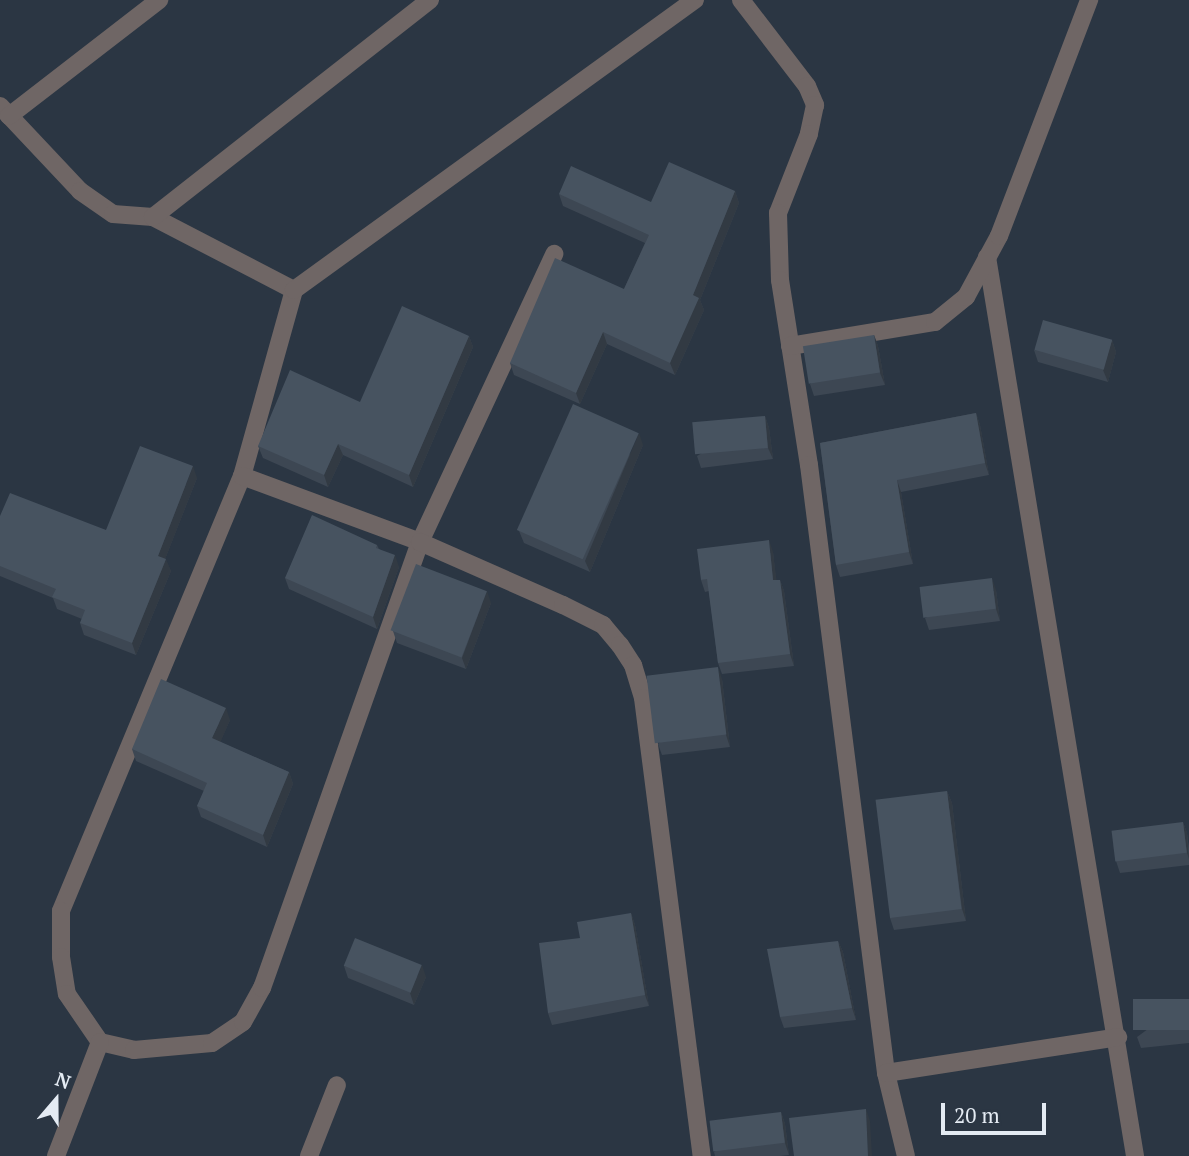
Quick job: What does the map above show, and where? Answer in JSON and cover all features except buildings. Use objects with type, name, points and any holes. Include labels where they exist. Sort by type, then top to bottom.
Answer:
[{"type":"street","points":[[159,0],[4,111],[80,191],[113,214],[153,217],[294,290]]},
{"type":"street","points":[[153,217],[430,0]]},
{"type":"street","points":[[554,254],[420,542],[262,988],[243,1022],[212,1042],[134,1050],[100,1042],[67,994],[61,957],[61,911],[242,476],[294,290],[695,0]]},
{"type":"street","points":[[741,0],[807,86],[815,105],[809,134],[778,214],[780,279],[886,1073],[906,1156]]},
{"type":"street","points":[[790,345],[935,322],[966,297],[987,257],[1089,0]]},
{"type":"street","points":[[987,257],[1118,1037],[1135,1156]]},
{"type":"street","points":[[242,476],[420,542],[603,625],[633,665],[642,698],[702,1156]]},
{"type":"street","points":[[886,1073],[1118,1037]]},
{"type":"street","points":[[56,1156],[100,1042]]},
{"type":"street","points":[[309,1156],[337,1085]]}]
